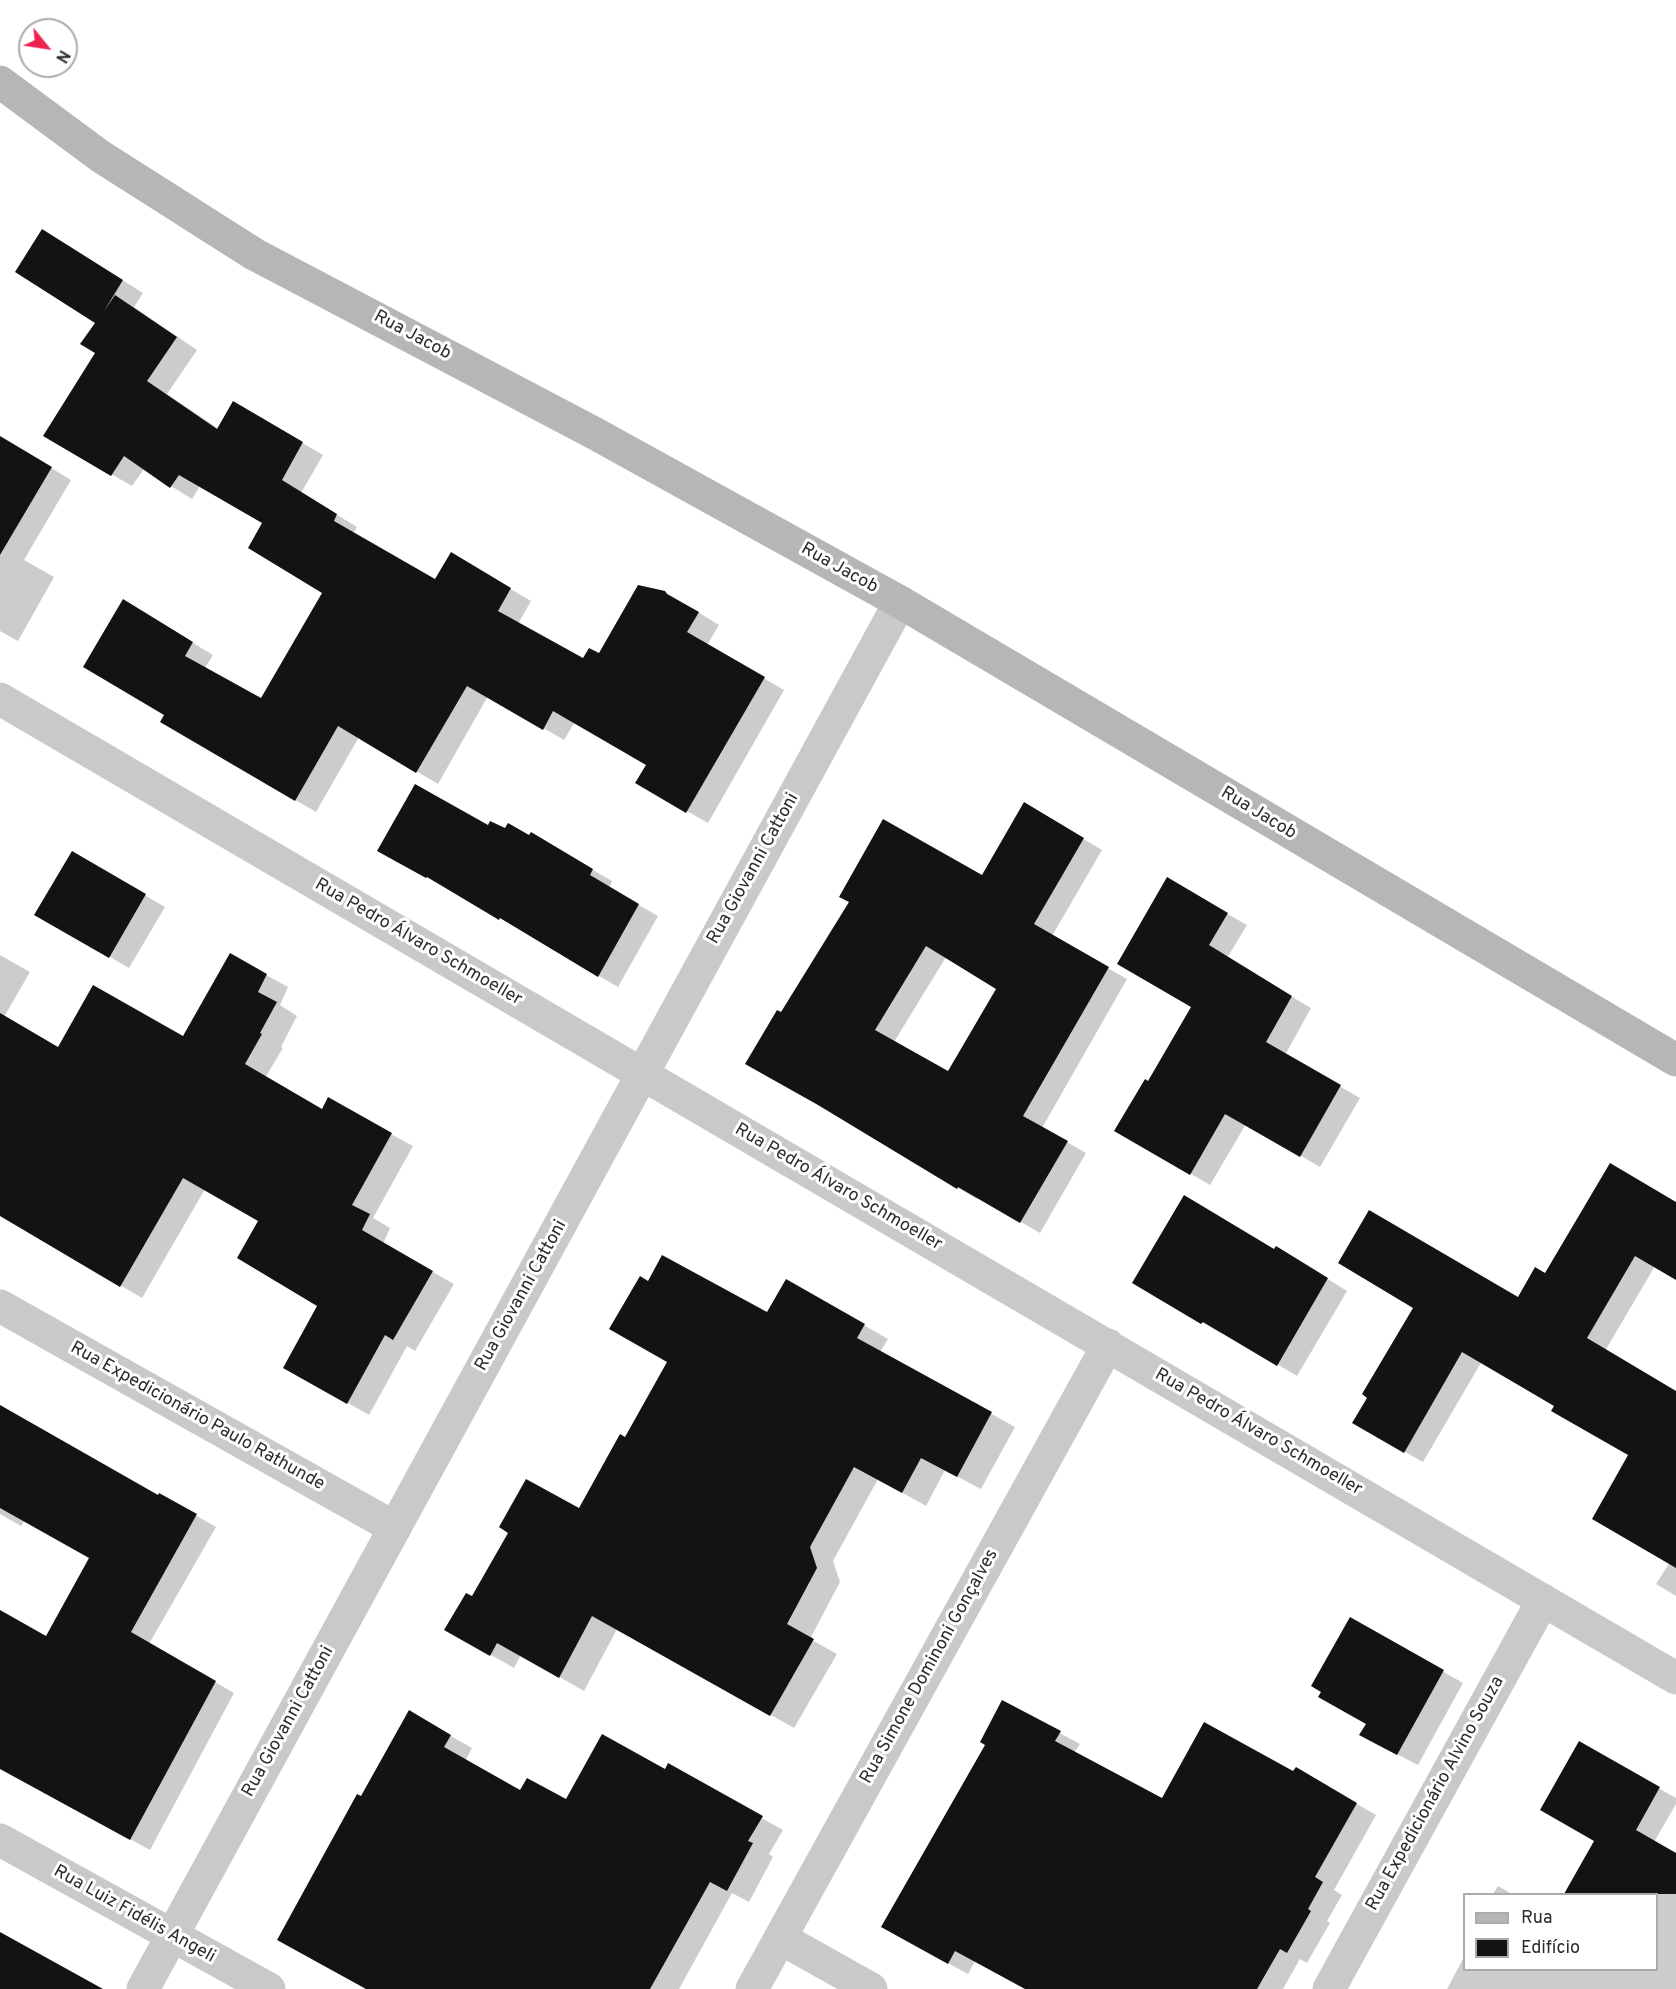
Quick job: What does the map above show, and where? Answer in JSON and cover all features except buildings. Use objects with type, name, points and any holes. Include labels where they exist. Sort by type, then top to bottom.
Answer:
[{"type":"street","name":"Rua Jacob","points":[[0,82],[100,156],[254,254],[594,433],[900,602],[1676,1060]]},
{"type":"street","name":"Rua Giovanni Cattoni","points":[[143,1989],[900,602]]},
{"type":"street","name":"Rua Pedro Álvaro Schmoeller","points":[[0,699],[1676,1678]]},
{"type":"street","name":"Rua Expedicionário Paulo Rathunde","points":[[0,1306],[395,1528]]},
{"type":"street","name":"Rua Simone Dominoni Gonçalves","points":[[752,1989],[1108,1345]]},
{"type":"street","name":"Rua Expedicionário Alvino Souza","points":[[1329,1989],[1543,1600]]},
{"type":"street","name":"Rua Luiz Fidélis Angeli","points":[[0,1840],[269,1989]]},
{"type":"street","points":[[780,1938],[871,1989]]}]
